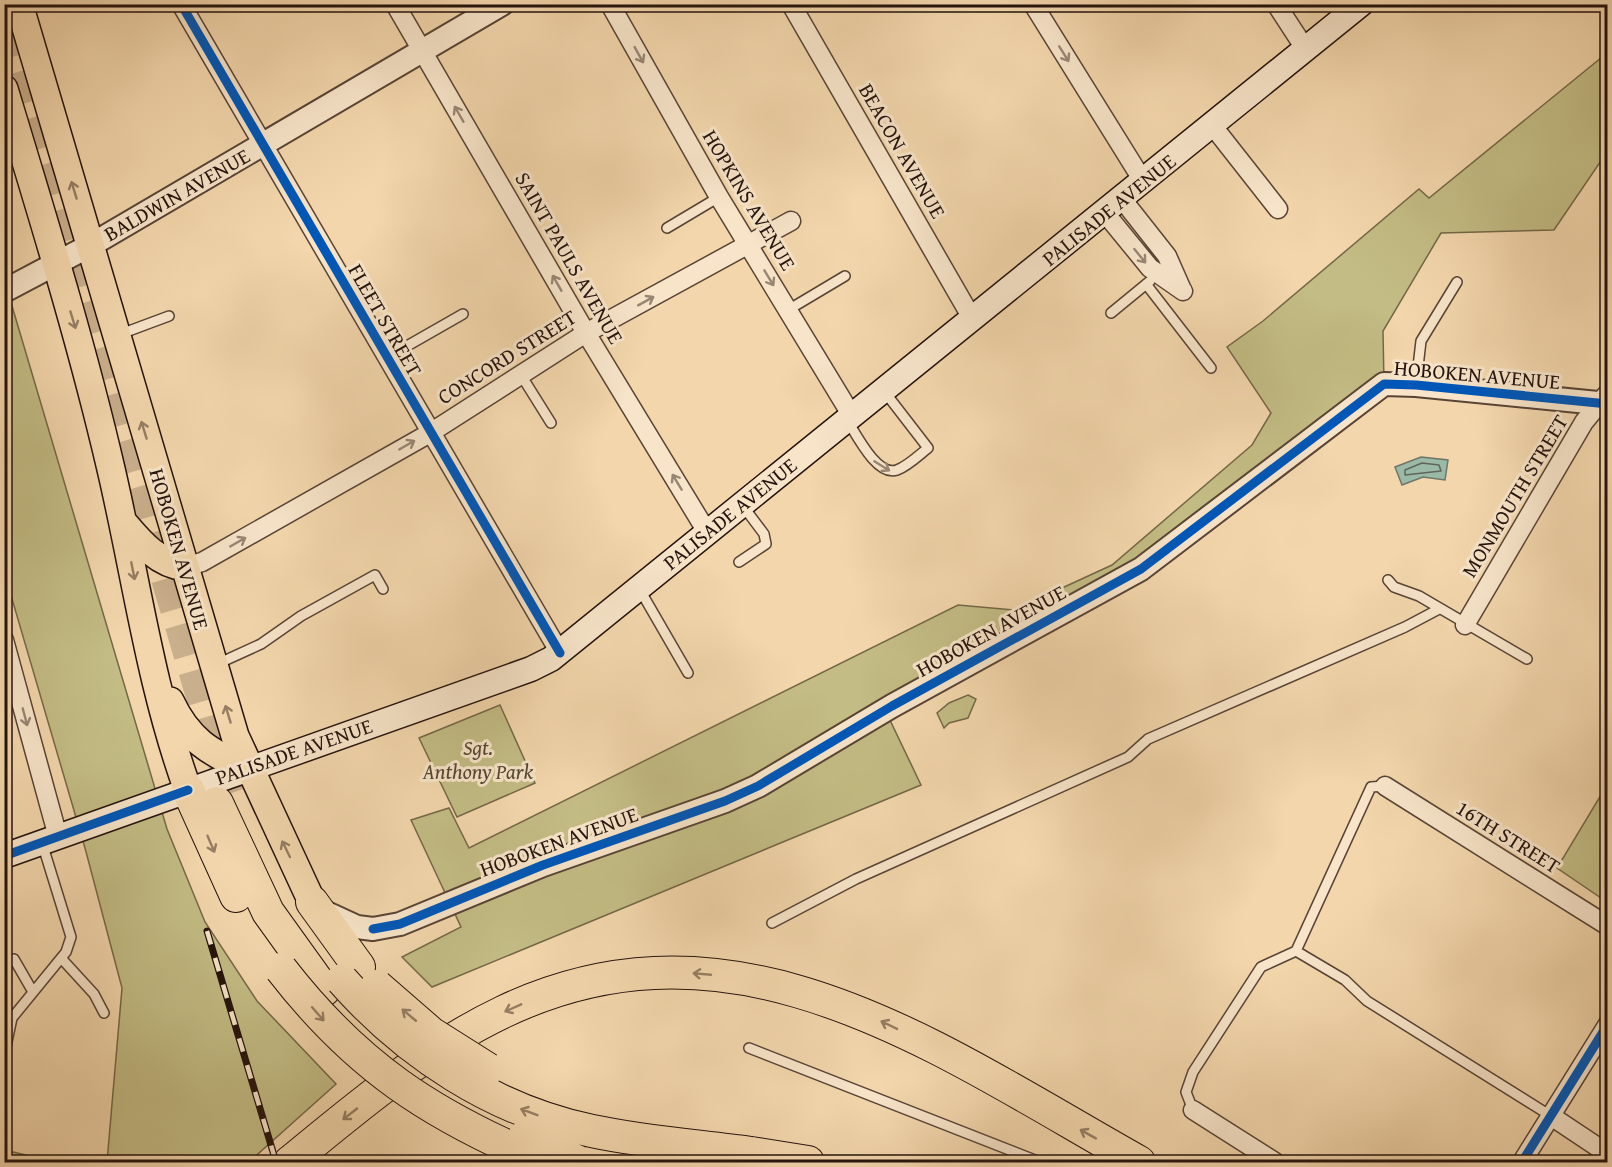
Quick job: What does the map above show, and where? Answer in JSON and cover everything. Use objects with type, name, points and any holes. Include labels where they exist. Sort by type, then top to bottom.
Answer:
[{"type":"highway","points":[[233,789],[268,912],[342,979],[396,1004],[431,1033],[477,1064],[524,1087],[585,1110],[751,1153],[807,1162]]},
{"type":"highway","points":[[188,790],[232,890],[255,932],[280,969],[335,1032],[389,1079],[458,1124],[543,1162]]},
{"type":"highway","points":[[312,902],[342,979],[377,1044],[440,1091],[485,1117],[579,1162]]},
{"type":"highway","points":[[290,1162],[409,1070],[458,1037],[503,1012],[551,992],[592,980],[634,973],[673,972],[764,983],[824,999],[868,1015],[931,1046],[1139,1162]]},
{"type":"main road","name":"HOBOKEN AVENUE","points":[[18,4],[91,245],[213,666],[233,789],[312,902]]},
{"type":"main road","name":"PALISADE AVENUE","points":[[4,856],[188,790],[233,789],[531,669],[560,653],[741,504],[973,320],[1361,4]]},
{"type":"main road","name":"HOBOKEN AVENUE","points":[[5,91],[86,363],[123,522],[150,657],[188,790]]},
{"type":"main road","points":[[123,522],[156,556],[169,563],[185,567]]},
{"type":"main road","points":[[150,657],[176,714],[194,737],[217,756],[233,789]]},
{"type":"street","name":"FLEET STREET","points":[[181,4],[560,653]]},
{"type":"street","name":"SAINT PAULS AVENUE","points":[[395,4],[586,333],[707,532]]},
{"type":"street","name":"BALDWIN AVENUE","points":[[5,290],[91,245],[502,4]]},
{"type":"street","name":"HOPKINS AVENUE","points":[[610,4],[719,197],[788,310],[849,418]]},
{"type":"street","name":"BEACON AVENUE","points":[[791,4],[973,320]]},
{"type":"street","points":[[1034,4],[1143,182]]},
{"type":"street","points":[[1276,4],[1306,50]]},
{"type":"street","points":[[1212,125],[1278,209]]},
{"type":"street","points":[[1113,206],[1150,268],[1158,274]]},
{"type":"street","name":"CONCORD STREET","points":[[185,567],[202,562],[430,433],[586,333],[790,221]]},
{"type":"street","name":"HOBOKEN AVENUE","points":[[312,902],[347,924],[366,928],[386,927],[415,918],[543,865],[741,794],[892,706],[1141,569],[1383,384],[1605,400]]},
{"type":"street","name":"MONMOUTH STREET","points":[[1465,625],[1584,422],[1605,400]]},
{"type":"street","points":[[4,640],[56,838]]},
{"type":"street","name":"16TH STREET","points":[[1384,786],[1608,926]]},
{"type":"street","points":[[1522,1162],[1608,1024]]},
{"type":"street","points":[[1193,1110],[1275,1162]]},
{"type":"street","points":[[1551,1116],[1601,1155]]},
{"type":"lane","points":[[667,228],[719,197]]},
{"type":"lane","points":[[1111,313],[1158,274],[1211,368]]},
{"type":"lane","points":[[788,310],[845,276]]},
{"type":"lane","points":[[1416,385],[1422,341],[1456,282]]},
{"type":"lane","points":[[386,358],[463,314]]},
{"type":"lane","points":[[116,335],[169,316]]},
{"type":"lane","points":[[521,375],[551,423]]},
{"type":"lane","points":[[849,418],[874,461],[885,470],[897,470],[928,448],[884,391]]},
{"type":"lane","points":[[739,562],[766,544],[764,534],[741,504]]},
{"type":"lane","points":[[213,666],[261,644],[301,616],[375,575],[383,589]]},
{"type":"lane","points":[[1388,580],[1394,587],[1419,596],[1527,660]]},
{"type":"lane","points":[[638,588],[688,674]]},
{"type":"lane","points":[[772,923],[856,879],[1128,757],[1148,739],[1405,627],[1439,609]]},
{"type":"lane","points":[[1193,1110],[1186,1092],[1193,1072],[1261,967],[1296,951],[1371,787],[1384,786]]},
{"type":"lane","points":[[4,1056],[12,1018],[62,958],[71,937],[56,838]]},
{"type":"lane","points":[[1296,951],[1345,980],[1367,1000],[1551,1116]]},
{"type":"lane","points":[[62,958],[94,993],[104,1013]]},
{"type":"lane","points":[[14,959],[33,992]]},
{"type":"lane","points":[[4,1010],[12,1018]]},
{"type":"lane","points":[[749,1048],[1040,1162]]},
{"type":"green space","points":[[1607,53],[1607,152],[1554,230],[1441,233],[1383,331],[1384,384],[1097,600],[889,718],[921,785],[432,987],[402,957],[461,927],[411,820],[449,808],[469,848],[958,605],[1014,610],[1112,565],[1252,445],[1271,413],[1227,347],[1263,321],[1419,189],[1429,198]]},
{"type":"green space","points":[[4,279],[167,829],[205,922],[257,1001],[336,1084],[249,1162],[107,1162],[122,988],[85,848],[5,575]]},
{"type":"green space","points":[[968,695],[976,699],[968,718],[949,723],[944,728],[937,713],[949,703]]},
{"type":"green space","name":"Sgt. Anthony Park","points":[[500,705],[535,783],[457,817],[419,738]]},
{"type":"green space","points":[[1607,785],[1608,902],[1557,868]]},
{"type":"green space","points":[[13,1152],[56,1162],[5,1162],[5,1156]]},
{"type":"water","points":[[1421,457],[1448,460],[1445,480],[1423,477],[1402,485],[1395,467]]},
{"type":"tunnel","points":[[4,26],[208,717],[235,795]]},
{"type":"railway","points":[[207,931],[276,1162]]},
{"type":"cycle path","points":[[181,4],[560,653]]},
{"type":"cycle path","points":[[373,929],[400,924],[543,865],[725,801],[758,786],[892,706],[1141,569],[1384,384],[1416,385],[1608,404]]},
{"type":"cycle path","points":[[4,856],[188,790]]},
{"type":"cycle path","points":[[1522,1162],[1608,1024]]}]
